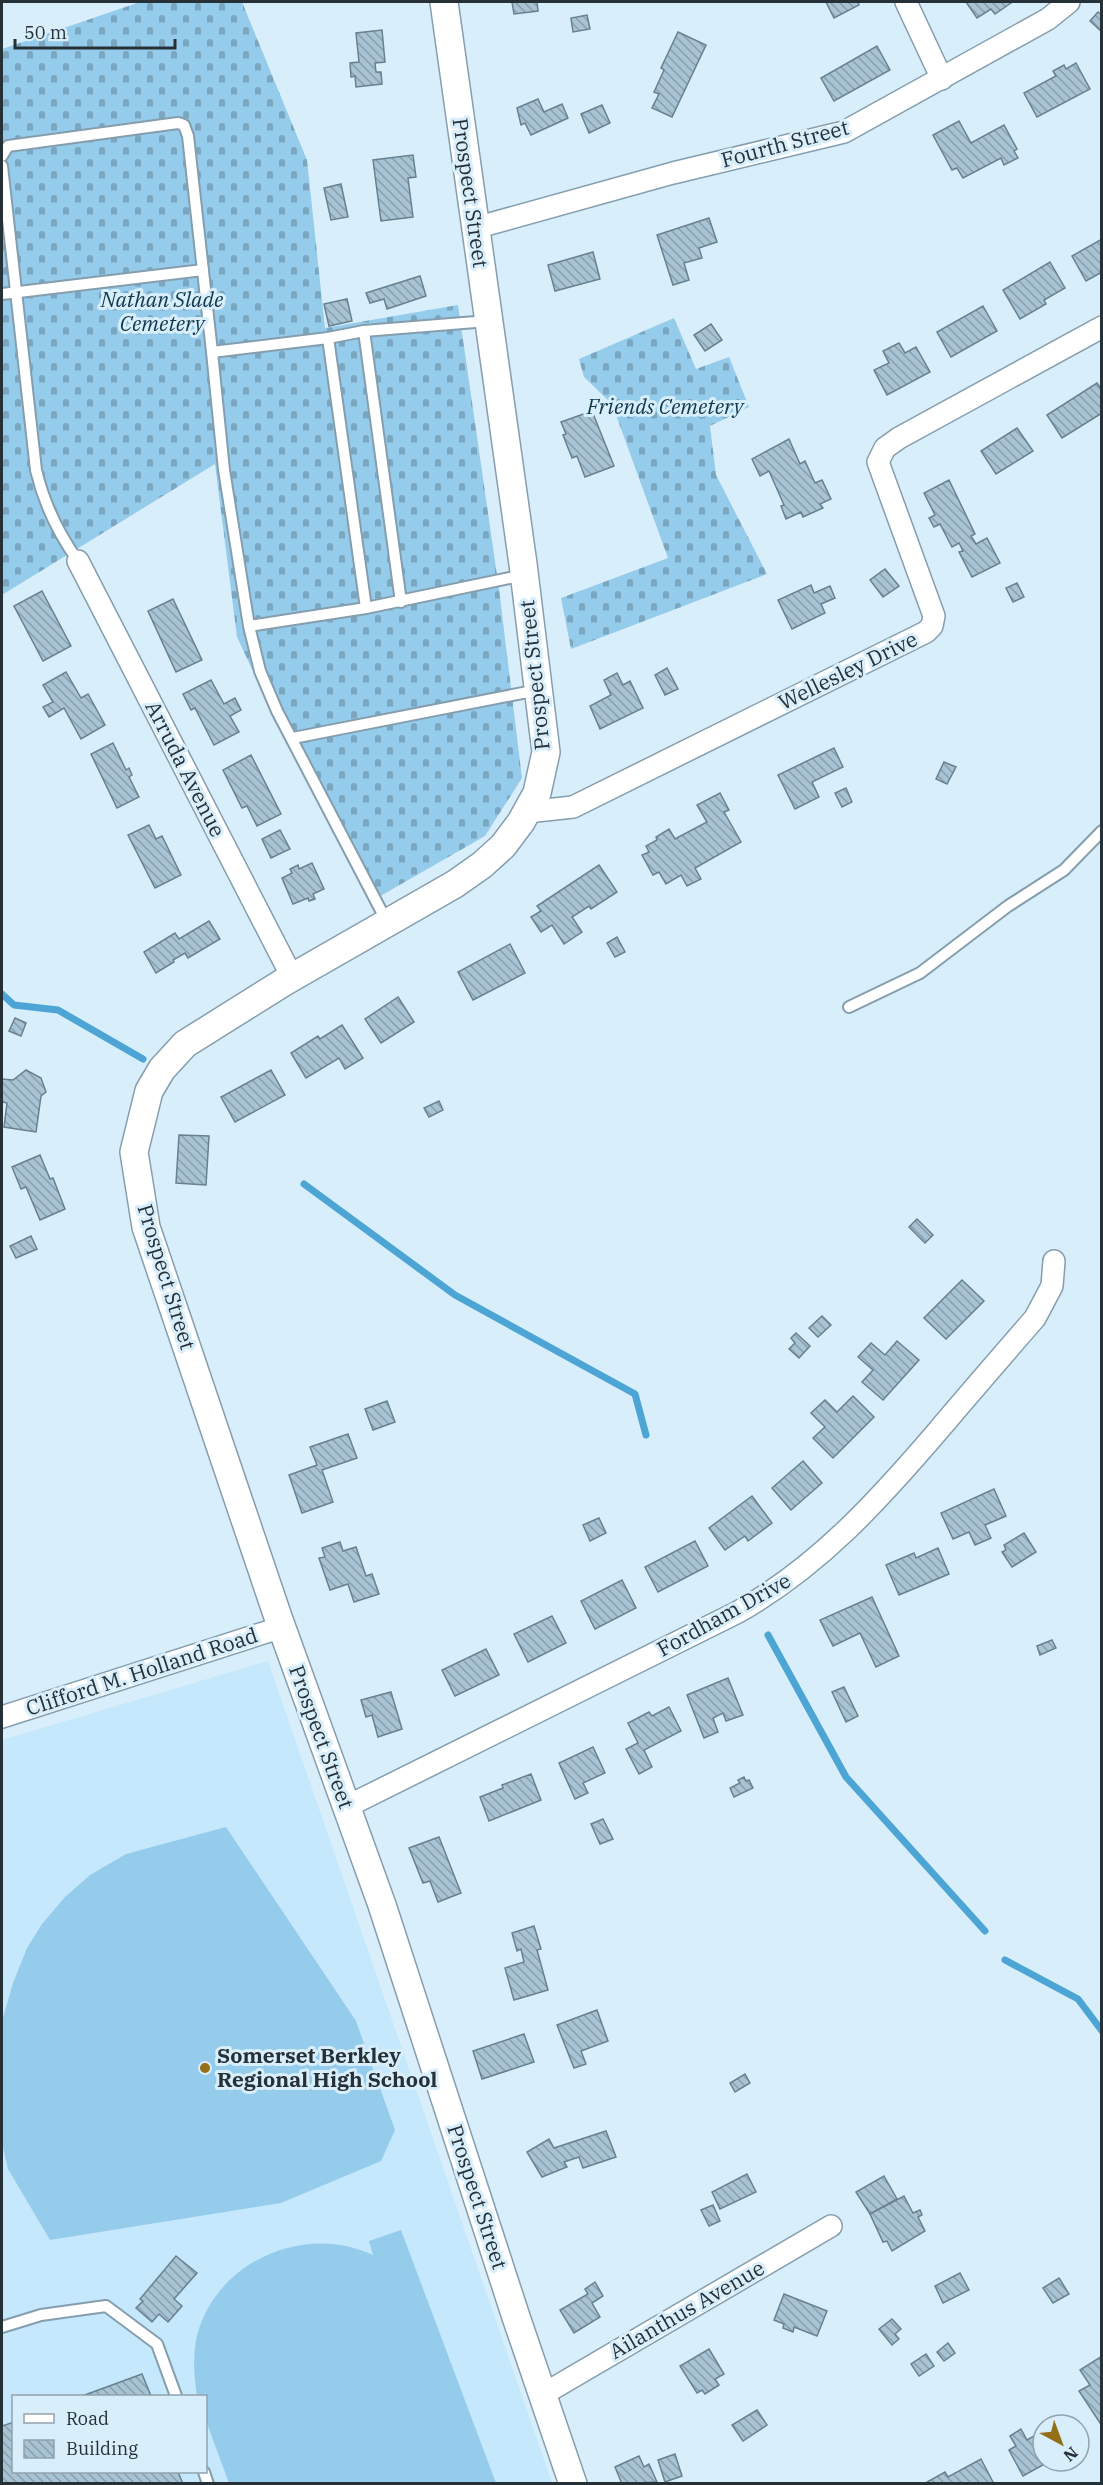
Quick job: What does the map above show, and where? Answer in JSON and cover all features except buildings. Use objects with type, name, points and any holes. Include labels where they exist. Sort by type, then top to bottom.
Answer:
[{"type":"street","name":"Prospect Street","points":[[444,2],[525,575],[546,752],[537,794],[503,846],[482,865],[455,884],[292,977],[185,1044],[162,1069],[149,1091],[134,1152],[146,1227],[282,1627],[382,1905],[573,2484]]},
{"type":"street","points":[[906,2],[942,79]]},
{"type":"street","name":"Fourth Street","points":[[475,228],[673,173],[844,132],[1048,19],[1069,2]]},
{"type":"street","name":"Wellesley Drive","points":[[527,812],[573,807],[926,632],[932,626],[934,616],[878,462],[885,448],[898,438],[1101,327]]},
{"type":"street","name":"Arruda Avenue","points":[[78,561],[292,977]]},
{"type":"street","name":"Fordham Drive","points":[[346,1807],[738,1612],[795,1576],[837,1541],[886,1491],[1035,1318],[1052,1286],[1054,1261]]},
{"type":"street","name":"Clifford M. Holland Road","points":[[2,1717],[282,1627]]},
{"type":"street","name":"Ailanthus Avenue","points":[[542,2395],[831,2226]]},
{"type":"lane","points":[[2,156],[8,146],[19,144],[178,123],[184,125],[188,136],[224,470],[249,626],[260,671],[387,923]]},
{"type":"lane","points":[[2,166],[36,470],[42,496],[60,535],[78,561]]},
{"type":"lane","points":[[2,294],[203,270]]},
{"type":"lane","points":[[212,352],[328,338],[364,331],[488,321]]},
{"type":"lane","points":[[364,331],[401,602]]},
{"type":"lane","points":[[328,338],[366,608]]},
{"type":"lane","points":[[249,626],[401,602],[525,575]]},
{"type":"lane","points":[[293,738],[538,690]]},
{"type":"lane","points":[[849,1007],[920,973],[1008,906],[1064,870],[1101,831]]},
{"type":"lane","points":[[2,2326],[41,2314],[106,2306],[157,2344],[175,2395]]},
{"type":"shaded area","name":"Somerset Berkley Regional High School","points":[[268,1661],[552,2483],[2,2484],[2,1740]]},
{"type":"green space","name":"Nathan Slade Cemetery","points":[[140,2],[242,2],[307,160],[325,328],[458,305],[499,589],[522,778],[485,836],[370,902],[237,637],[215,464],[2,595],[2,49]]},
{"type":"green space","name":"Friends Cemetery","points":[[674,318],[696,369],[729,357],[749,407],[710,426],[716,475],[767,574],[571,649],[561,598],[668,558],[612,404],[584,377],[579,359]]},
{"type":"green space","points":[[226,1827],[356,2021],[395,2130],[381,2161],[281,2203],[50,2240],[8,2169],[2,2143],[2,2021],[13,1983],[27,1948],[42,1924],[65,1897],[90,1875],[126,1854]]},
{"type":"green space","points":[[401,2230],[496,2483],[229,2483],[207,2424],[207,2395],[197,2395],[196,2388],[194,2364],[196,2340],[209,2307],[225,2285],[245,2268],[268,2255],[294,2246],[320,2243],[347,2246],[373,2255],[369,2241]]},
{"type":"waterway","points":[[2,994],[14,1005],[58,1010],[143,1059]]},
{"type":"waterway","points":[[304,1184],[455,1295],[635,1394],[646,1435]]},
{"type":"waterway","points":[[768,1635],[846,1777],[985,1931]]},
{"type":"waterway","points":[[1005,1960],[1078,1999],[1102,2031]]},
{"type":"place","name":"Somerset Berkley Regional High School","points":[[205,2068]]}]
